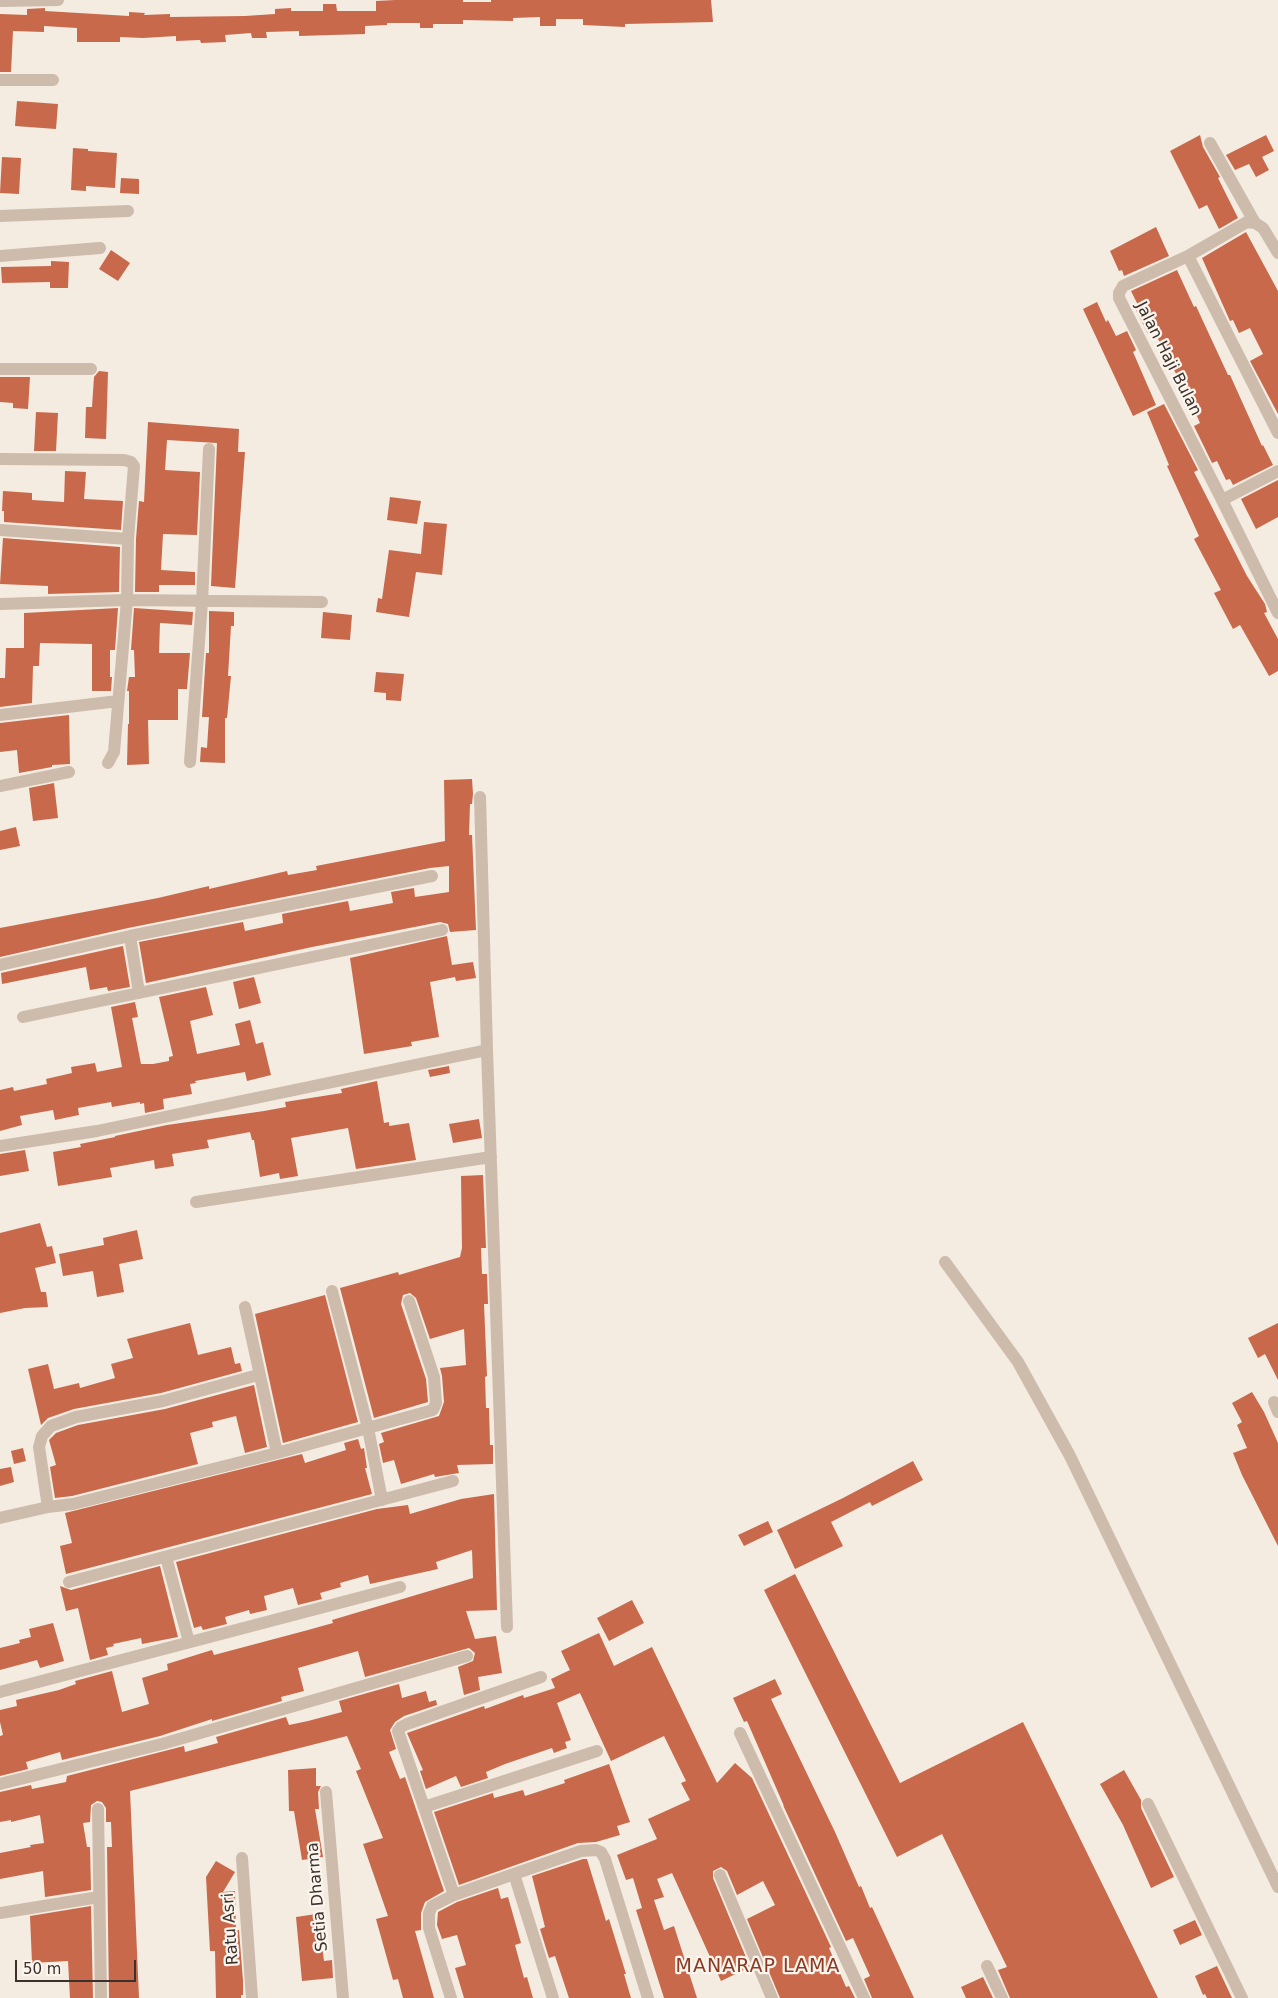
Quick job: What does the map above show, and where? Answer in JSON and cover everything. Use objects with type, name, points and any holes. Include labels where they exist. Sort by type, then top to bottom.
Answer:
[{"type":"street","points":[[0,1],[58,0]]},
{"type":"street","points":[[0,80],[53,80]]},
{"type":"street","points":[[1210,143],[1255,223]]},
{"type":"street","points":[[0,216],[128,211]]},
{"type":"street","points":[[1278,253],[1263,228],[1255,223],[1247,222],[1188,256],[1278,433]]},
{"type":"street","points":[[0,256],[100,248]]},
{"type":"street","name":"Jalan Haji Bulan","points":[[1188,256],[1123,286],[1119,293],[1120,298],[1278,613]]},
{"type":"street","points":[[0,369],[91,369]]},
{"type":"street","points":[[190,762],[202,602],[209,449]]},
{"type":"street","points":[[0,458],[124,460],[131,462],[134,471],[128,539],[127,600],[114,752],[108,763]]},
{"type":"street","points":[[1222,500],[1278,470]]},
{"type":"street","points":[[0,530],[128,539]]},
{"type":"street","points":[[0,604],[127,600],[322,602]]},
{"type":"street","points":[[0,715],[118,701]]},
{"type":"street","points":[[0,786],[69,772]]},
{"type":"street","points":[[480,797],[490,1157],[507,1627]]},
{"type":"street","points":[[0,965],[130,936],[432,876]]},
{"type":"street","points":[[23,1017],[442,930]]},
{"type":"street","points":[[130,936],[138,993]]},
{"type":"street","points":[[0,1146],[97,1131],[487,1050]]},
{"type":"street","points":[[196,1202],[490,1157]]},
{"type":"street","points":[[945,1262],[1018,1362],[1070,1456],[1278,1887]]},
{"type":"street","points":[[332,1292],[368,1428],[382,1500]]},
{"type":"street","points":[[0,1518],[48,1507],[73,1504],[276,1453],[433,1410],[436,1403],[434,1377],[409,1301]]},
{"type":"street","points":[[245,1307],[276,1453]]},
{"type":"street","points":[[48,1507],[39,1447],[42,1436],[50,1426],[76,1417],[163,1401],[258,1375]]},
{"type":"street","points":[[69,1582],[453,1481]]},
{"type":"street","points":[[166,1557],[189,1642]]},
{"type":"street","points":[[0,1692],[400,1587]]},
{"type":"street","points":[[0,1784],[162,1744],[467,1656]]},
{"type":"street","points":[[454,1895],[398,1731],[401,1727],[541,1677]]},
{"type":"street","points":[[740,1733],[864,1998]]},
{"type":"street","points":[[424,1808],[597,1751]]},
{"type":"street","name":"Setia Dharma","points":[[326,1792],[343,1998]]},
{"type":"street","points":[[1148,1804],[1242,1998]]},
{"type":"street","points":[[98,1809],[100,1998]]},
{"type":"street","points":[[451,1998],[429,1928],[428,1920],[432,1906],[454,1895],[581,1851],[596,1850],[601,1852],[605,1859],[648,1998]]},
{"type":"street","name":"Ratu Asri","points":[[242,1858],[252,1998]]},
{"type":"street","points":[[514,1874],[553,1998]]},
{"type":"street","points":[[720,1876],[772,1998]]},
{"type":"street","points":[[0,1913],[99,1897]]},
{"type":"street","points":[[987,1966],[1002,1998]]},
{"type":"building","points":[[491,0],[711,0],[713,22],[625,24],[625,27],[583,25],[583,19],[556,19],[556,26],[540,26],[540,17],[513,18],[513,21],[463,20],[463,24],[433,24],[433,28],[420,28],[420,23],[387,23],[387,25],[365,26],[365,34],[299,36],[299,31],[266,32],[267,38],[252,38],[251,33],[225,35],[226,42],[201,43],[200,40],[176,41],[176,36],[120,37],[120,42],[77,42],[77,28],[44,26],[44,32],[13,31],[11,72],[0,72],[0,14],[27,15],[27,9],[45,8],[45,11],[129,16],[129,12],[145,13],[144,15],[170,14],[170,17],[245,16],[275,14],[275,9],[291,8],[291,11],[323,11],[323,4],[336,4],[337,11],[376,11],[376,1],[491,2]]},
{"type":"building","points":[[17,101],[58,104],[56,129],[15,126]]},
{"type":"building","points":[[1200,135],[1203,147],[1220,177],[1218,178],[1238,218],[1219,229],[1207,205],[1199,209],[1170,151]]},
{"type":"building","points":[[1266,135],[1274,151],[1262,157],[1269,170],[1256,177],[1249,164],[1235,170],[1226,155]]},
{"type":"building","points":[[73,148],[117,153],[115,188],[86,186],[86,191],[71,190]]},
{"type":"building","points":[[2,157],[21,158],[19,194],[0,193]]},
{"type":"building","points":[[121,178],[139,179],[139,194],[120,193]]},
{"type":"building","points":[[1156,227],[1169,256],[1124,276],[1122,270],[1119,271],[1110,251]]},
{"type":"building","points":[[1246,232],[1278,291],[1278,414],[1250,361],[1263,354],[1250,328],[1239,333],[1233,320],[1230,321],[1202,258]]},
{"type":"building","points":[[111,250],[130,263],[118,281],[99,269]]},
{"type":"building","points":[[51,261],[69,262],[68,288],[50,288],[50,282],[2,283],[1,267],[51,266]]},
{"type":"building","points":[[1177,270],[1273,465],[1233,485],[1230,479],[1226,480],[1217,461],[1212,463],[1194,426],[1200,423],[1192,405],[1154,331],[1148,334],[1134,306],[1138,305],[1131,291]]},
{"type":"building","points":[[1097,302],[1106,322],[1108,320],[1116,336],[1127,331],[1136,350],[1133,352],[1156,405],[1133,416],[1083,309]]},
{"type":"building","points":[[99,371],[108,372],[106,439],[85,438],[86,407],[92,407],[94,377]]},
{"type":"building","points":[[0,377],[30,377],[28,409],[13,408],[13,403],[0,402]]},
{"type":"building","points":[[1164,404],[1198,470],[1194,472],[1247,576],[1265,604],[1267,612],[1264,613],[1278,639],[1278,671],[1269,676],[1240,625],[1233,629],[1214,593],[1221,590],[1194,539],[1199,536],[1167,466],[1169,465],[1147,412]]},
{"type":"building","points":[[36,412],[58,413],[56,451],[34,451]]},
{"type":"building","points":[[148,422],[239,429],[238,452],[245,452],[235,588],[211,586],[217,443],[167,440],[165,470],[200,472],[197,535],[163,534],[161,570],[195,572],[195,585],[159,585],[159,592],[135,592],[136,539],[139,501],[144,502]]},
{"type":"building","points":[[65,471],[86,472],[84,499],[123,501],[121,530],[4,522],[4,511],[2,511],[3,491],[32,493],[32,500],[64,502]]},
{"type":"building","points":[[1278,480],[1278,517],[1256,529],[1241,499]]},
{"type":"building","points":[[390,497],[421,501],[417,524],[387,520]]},
{"type":"building","points":[[424,522],[447,524],[442,575],[416,572],[409,617],[376,612],[378,598],[382,599],[389,550],[421,554]]},
{"type":"building","points":[[3,538],[120,547],[119,592],[48,594],[48,586],[0,584]]},
{"type":"building","points":[[118,608],[115,650],[110,650],[111,691],[92,691],[92,644],[40,643],[39,666],[33,666],[32,703],[0,707],[0,678],[5,678],[6,648],[24,648],[24,613]]},
{"type":"building","points":[[134,608],[193,612],[192,625],[160,623],[159,653],[190,653],[187,689],[178,689],[178,720],[148,720],[149,764],[127,765],[129,691],[127,691],[129,677],[135,677],[134,650],[131,650]]},
{"type":"building","points":[[209,611],[234,612],[234,626],[231,626],[228,676],[231,676],[227,718],[225,718],[225,763],[200,762],[201,747],[207,748],[209,717],[202,717],[206,653],[209,653]]},
{"type":"building","points":[[323,612],[352,615],[350,640],[321,638]]},
{"type":"building","points":[[376,672],[404,674],[401,701],[386,700],[386,693],[374,692]]},
{"type":"building","points":[[69,715],[70,764],[52,765],[52,767],[19,773],[17,750],[0,752],[0,723]]},
{"type":"building","points":[[472,779],[473,794],[472,804],[470,804],[469,835],[472,835],[476,930],[450,932],[448,924],[440,922],[312,947],[146,983],[139,942],[243,922],[245,931],[283,923],[282,914],[348,901],[350,911],[393,903],[391,892],[414,888],[415,897],[449,892],[449,866],[430,868],[128,928],[0,957],[0,928],[158,898],[209,886],[209,889],[287,871],[288,875],[317,870],[316,866],[445,841],[444,780]]},
{"type":"building","points":[[54,783],[58,818],[33,821],[29,788]]},
{"type":"building","points":[[16,827],[20,846],[0,850],[0,831]]},
{"type":"building","points":[[447,936],[452,965],[473,962],[476,978],[456,981],[455,977],[430,982],[439,1037],[411,1042],[412,1046],[364,1054],[350,958]]},
{"type":"building","points":[[123,946],[130,987],[108,991],[107,987],[90,990],[86,967],[2,984],[1,973]]},
{"type":"building","points":[[254,977],[261,1003],[239,1009],[233,982]]},
{"type":"building","points":[[206,987],[213,1015],[190,1021],[197,1054],[240,1045],[235,1024],[250,1020],[256,1044],[263,1042],[271,1075],[247,1081],[245,1072],[195,1081],[196,1083],[190,1084],[192,1094],[163,1099],[164,1109],[145,1113],[144,1103],[112,1107],[111,1102],[78,1108],[79,1115],[55,1120],[53,1110],[20,1116],[22,1125],[0,1131],[0,1090],[13,1087],[14,1091],[47,1084],[46,1079],[72,1073],[71,1067],[95,1063],[97,1072],[122,1067],[111,1007],[135,1002],[138,1017],[132,1018],[141,1064],[169,1061],[169,1057],[173,1056],[159,997]]},
{"type":"building","points":[[449,1066],[450,1073],[430,1077],[428,1070]]},
{"type":"building","points":[[377,1081],[384,1123],[389,1122],[389,1126],[409,1123],[416,1160],[356,1169],[348,1128],[291,1138],[298,1176],[280,1179],[279,1173],[260,1177],[254,1140],[252,1140],[250,1132],[207,1140],[209,1148],[172,1154],[174,1166],[155,1169],[154,1160],[110,1168],[112,1177],[58,1186],[53,1152],[81,1147],[80,1144],[167,1125],[286,1107],[285,1102],[342,1093],[341,1089]]},
{"type":"building","points":[[479,1119],[482,1138],[453,1143],[449,1124]]},
{"type":"building","points":[[25,1150],[29,1171],[0,1176],[0,1154]]},
{"type":"building","points":[[483,1175],[486,1248],[481,1248],[482,1274],[487,1274],[488,1304],[484,1304],[487,1376],[485,1377],[486,1408],[489,1408],[490,1445],[493,1445],[493,1464],[457,1465],[459,1473],[435,1477],[434,1474],[401,1484],[394,1460],[383,1463],[379,1444],[384,1442],[381,1433],[439,1416],[444,1402],[440,1368],[466,1365],[464,1329],[430,1339],[416,1298],[410,1293],[403,1295],[401,1304],[426,1379],[428,1402],[374,1418],[340,1288],[398,1272],[399,1275],[460,1257],[462,1248],[461,1176]]},
{"type":"building","points":[[40,1223],[47,1247],[52,1246],[56,1263],[35,1268],[41,1292],[46,1292],[48,1307],[25,1308],[0,1313],[0,1233]]},
{"type":"building","points":[[137,1230],[143,1259],[119,1264],[124,1292],[97,1297],[93,1271],[63,1276],[59,1254],[104,1245],[103,1238]]},
{"type":"building","points":[[325,1295],[358,1422],[283,1443],[255,1314]]},
{"type":"building","points":[[190,1323],[198,1355],[231,1347],[235,1364],[240,1363],[242,1371],[161,1393],[74,1409],[48,1418],[41,1425],[28,1369],[48,1364],[54,1389],[79,1383],[80,1388],[115,1378],[111,1364],[133,1358],[127,1339]]},
{"type":"building","points":[[1278,1323],[1278,1380],[1265,1354],[1258,1358],[1248,1338]]},
{"type":"building","points":[[254,1385],[267,1447],[245,1453],[236,1416],[212,1422],[213,1427],[190,1433],[198,1464],[72,1496],[55,1498],[50,1467],[56,1465],[49,1440],[56,1433],[78,1425],[165,1409]]},
{"type":"building","points":[[1252,1392],[1264,1412],[1278,1443],[1278,1546],[1233,1453],[1247,1448],[1237,1425],[1242,1422],[1232,1403]]},
{"type":"building","points":[[358,1439],[361,1449],[364,1448],[367,1468],[365,1468],[372,1494],[66,1574],[60,1546],[72,1543],[65,1513],[302,1454],[305,1463],[346,1450],[344,1443]]},
{"type":"building","points":[[23,1448],[26,1461],[14,1464],[11,1451]]},
{"type":"building","points":[[913,1461],[923,1480],[872,1506],[870,1502],[831,1522],[843,1546],[795,1569],[777,1530]]},
{"type":"building","points":[[11,1467],[14,1482],[0,1486],[0,1469]]},
{"type":"building","points":[[494,1494],[497,1610],[466,1611],[475,1639],[496,1636],[502,1673],[478,1677],[480,1690],[464,1695],[458,1667],[473,1661],[475,1653],[469,1648],[365,1677],[358,1651],[298,1668],[304,1691],[281,1697],[282,1701],[212,1721],[212,1719],[160,1736],[62,1760],[60,1752],[26,1762],[28,1769],[0,1776],[0,1736],[3,1735],[0,1710],[17,1706],[16,1700],[59,1690],[76,1684],[75,1681],[112,1671],[122,1712],[149,1704],[142,1678],[168,1670],[167,1664],[212,1650],[214,1655],[333,1623],[332,1620],[473,1578],[472,1550],[436,1562],[438,1569],[370,1584],[368,1575],[340,1583],[341,1587],[320,1593],[322,1599],[298,1605],[293,1588],[264,1596],[267,1610],[250,1614],[249,1610],[225,1617],[227,1624],[203,1630],[201,1626],[194,1628],[176,1562],[377,1509],[408,1505],[410,1514],[461,1499]]},
{"type":"building","points":[[768,1521],[773,1532],[744,1546],[738,1535]]},
{"type":"building","points":[[160,1566],[178,1637],[142,1644],[141,1638],[113,1644],[114,1646],[106,1648],[108,1655],[90,1660],[78,1608],[66,1611],[60,1586],[71,1590]]},
{"type":"building","points":[[795,1574],[900,1783],[1023,1722],[1158,1998],[1010,1998],[998,1970],[1007,1967],[942,1834],[897,1857],[764,1590]]},
{"type":"building","points":[[632,1600],[644,1623],[609,1641],[597,1618]]},
{"type":"building","points":[[53,1623],[64,1661],[40,1668],[37,1660],[0,1670],[0,1648],[20,1643],[19,1640],[31,1637],[29,1629]]},
{"type":"building","points":[[599,1633],[614,1666],[652,1647],[717,1783],[735,1763],[752,1778],[831,1947],[829,1948],[846,1987],[849,1986],[855,1998],[780,1998],[747,1919],[775,1905],[763,1881],[737,1895],[727,1871],[721,1867],[713,1871],[713,1878],[750,1967],[721,1981],[672,1873],[657,1879],[664,1897],[654,1900],[664,1930],[674,1926],[697,1998],[664,1998],[636,1910],[642,1908],[633,1878],[626,1880],[617,1855],[657,1839],[648,1819],[690,1800],[681,1783],[686,1781],[664,1736],[611,1761],[580,1693],[557,1703],[571,1740],[565,1742],[567,1748],[554,1753],[552,1748],[505,1764],[486,1772],[488,1778],[461,1787],[456,1776],[426,1789],[420,1771],[423,1770],[407,1733],[484,1706],[485,1709],[523,1695],[524,1698],[555,1688],[551,1679],[570,1670],[561,1651]]},
{"type":"building","points":[[775,1679],[782,1694],[771,1699],[835,1832],[859,1887],[861,1886],[870,1908],[872,1907],[914,1998],[872,1998],[864,1979],[870,1976],[853,1938],[846,1941],[783,1805],[747,1721],[744,1722],[733,1698]]},
{"type":"building","points":[[399,1684],[402,1698],[426,1691],[429,1702],[436,1700],[437,1705],[404,1716],[395,1722],[390,1730],[396,1749],[389,1752],[400,1779],[405,1777],[444,1891],[425,1902],[421,1913],[421,1930],[415,1931],[434,1998],[403,1998],[398,1979],[393,1980],[376,1919],[388,1916],[363,1844],[383,1838],[356,1771],[361,1769],[347,1736],[130,1791],[139,1998],[109,1998],[107,1847],[112,1847],[111,1822],[106,1822],[106,1808],[102,1802],[97,1801],[91,1805],[90,1822],[83,1823],[87,1847],[90,1847],[91,1890],[45,1897],[43,1871],[0,1879],[0,1853],[44,1843],[40,1815],[11,1822],[11,1820],[0,1822],[0,1792],[31,1785],[32,1789],[66,1782],[67,1776],[184,1746],[185,1752],[218,1743],[216,1737],[286,1717],[289,1725],[342,1712],[339,1701]]},
{"type":"building","points":[[609,1764],[630,1822],[617,1826],[620,1835],[596,1842],[578,1843],[459,1885],[434,1812],[493,1793],[494,1798],[523,1790],[525,1796],[565,1783],[564,1780]]},
{"type":"building","points":[[316,1768],[316,1786],[321,1786],[318,1792],[319,1809],[315,1809],[323,1857],[302,1860],[294,1811],[289,1811],[288,1770]]},
{"type":"building","points":[[1124,1770],[1141,1800],[1141,1808],[1174,1877],[1151,1888],[1123,1825],[1100,1784]]},
{"type":"building","points":[[587,1859],[606,1921],[609,1919],[626,1974],[624,1974],[631,1998],[569,1998],[555,1956],[549,1958],[540,1929],[545,1927],[532,1876]]},
{"type":"building","points":[[216,1861],[235,1872],[223,1892],[235,1891],[236,1930],[239,1930],[243,1981],[243,1995],[241,1995],[241,1998],[216,1998],[215,1951],[210,1951],[206,1877]]},
{"type":"building","points":[[498,1888],[501,1899],[508,1897],[521,1943],[515,1945],[524,1978],[527,1977],[533,1998],[464,1998],[455,1968],[466,1965],[457,1935],[442,1939],[437,1925],[438,1912],[457,1902]]},
{"type":"building","points":[[91,1906],[93,1998],[70,1998],[68,1961],[32,1963],[30,1916]]},
{"type":"building","points":[[323,1913],[325,1930],[320,1930],[324,1961],[332,1960],[333,1978],[302,1981],[296,1917]]},
{"type":"building","points":[[1195,1920],[1202,1935],[1180,1945],[1173,1930]]},
{"type":"building","points":[[1217,1966],[1232,1998],[1207,1998],[1205,1994],[1203,1995],[1195,1976]]},
{"type":"building","points":[[983,1977],[993,1998],[966,1998],[961,1987]]},
{"type":"district","name":"MANARAP LAMA","points":[[758,1967]]}]
